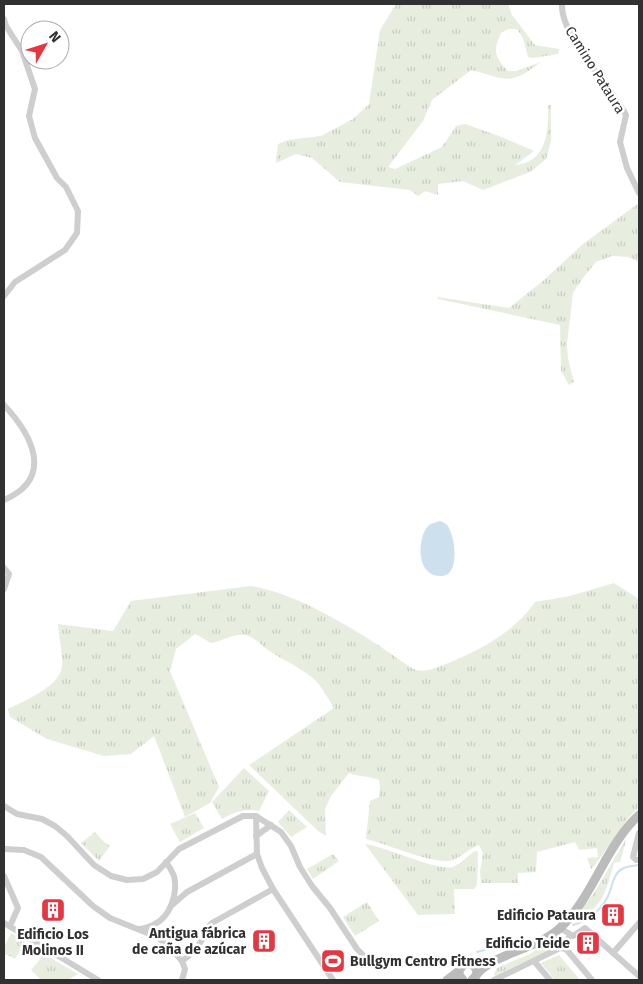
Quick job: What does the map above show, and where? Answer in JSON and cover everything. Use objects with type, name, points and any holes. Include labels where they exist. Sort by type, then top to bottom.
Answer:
[{"type":"main road","points":[[447,980],[464,964],[487,964],[521,951],[560,928],[584,896],[611,851],[637,820]]},
{"type":"main road","points":[[472,964],[477,970],[476,978]]},
{"type":"main road","points":[[476,978],[487,964]]},
{"type":"main road","points":[[459,970],[463,980]]},
{"type":"street","name":"Camino Pataura","points":[[562,4],[562,16],[579,50],[626,114],[620,142],[627,168],[639,193]]},
{"type":"street","points":[[4,19],[6,26],[22,51],[35,89],[29,116],[35,138],[57,178],[66,187],[78,211],[77,233],[65,250],[15,282],[4,296]]},
{"type":"street","points":[[4,405],[18,420],[32,451],[35,463],[34,473],[27,486],[4,500]]},
{"type":"street","points":[[4,568],[9,574],[4,589]]},
{"type":"street","points":[[4,806],[17,814],[42,819],[55,826],[94,865],[111,876],[127,880],[143,879],[157,872],[179,849],[243,816],[256,816],[281,832],[291,846],[300,867],[312,886],[330,908],[357,949],[369,961],[382,965],[394,964]]},
{"type":"street","points":[[256,816],[257,854],[273,890],[333,980]]},
{"type":"street","points":[[256,836],[271,825]]},
{"type":"street","points":[[639,833],[633,857],[639,860]]},
{"type":"street","points":[[4,849],[24,850],[41,857],[93,906],[110,918],[157,937],[171,948],[182,961],[185,969],[182,980]]},
{"type":"street","points":[[140,929],[156,924],[165,916],[171,906],[187,892],[257,854]]},
{"type":"street","points":[[166,862],[173,874],[175,884],[171,906]]},
{"type":"street","points":[[4,876],[18,908],[7,925],[98,980]]},
{"type":"street","points":[[175,884],[187,892]]},
{"type":"street","points":[[182,961],[192,955],[212,923],[273,890]]},
{"type":"street","points":[[613,953],[639,923]]},
{"type":"street","points":[[156,924],[157,937]]},
{"type":"street","points":[[560,928],[573,936],[585,928],[639,976]]},
{"type":"street","points":[[494,980],[505,978],[560,948],[565,945],[570,935]]},
{"type":"street","points":[[560,948],[566,949],[592,980]]},
{"type":"street","points":[[534,961],[550,980]]},
{"type":"green space","points":[[396,4],[508,4],[512,15],[535,45],[559,49],[558,54],[528,57],[523,38],[517,29],[508,29],[501,33],[496,53],[500,62],[508,71],[516,71],[541,62],[521,75],[508,79],[471,70],[432,100],[423,121],[388,167],[395,169],[442,147],[456,126],[465,124],[534,151],[515,165],[526,163],[540,152],[544,144],[548,125],[548,105],[551,105],[551,141],[546,159],[530,172],[483,190],[463,181],[438,184],[438,195],[425,191],[418,196],[410,190],[340,182],[312,158],[296,154],[276,163],[278,144],[288,140],[321,136],[353,119],[369,104],[380,30]]},
{"type":"green space","points":[[639,203],[639,262],[628,257],[612,256],[596,262],[573,293],[567,344],[568,358],[574,382],[569,385],[561,371],[560,325],[438,299],[437,297],[509,308],[544,280],[583,244]]},
{"type":"green space","points":[[614,583],[639,599],[639,807],[629,817],[591,869],[587,858],[598,857],[597,848],[579,850],[575,842],[537,852],[536,872],[518,873],[518,883],[481,883],[480,871],[483,853],[479,845],[456,859],[445,861],[423,857],[366,839],[370,801],[379,797],[379,780],[349,773],[331,796],[325,809],[326,836],[318,831],[249,765],[334,708],[314,679],[245,635],[233,636],[211,643],[195,634],[176,649],[170,671],[219,787],[210,803],[185,817],[154,736],[131,754],[104,756],[47,739],[10,717],[8,709],[40,692],[55,681],[62,667],[58,624],[113,631],[131,601],[251,586],[268,590],[301,602],[333,618],[382,647],[413,669],[424,671],[458,659],[483,647],[517,623],[535,602],[570,596]]},
{"type":"green space","points":[[244,768],[269,791],[259,811],[240,811],[222,819],[212,802]]},
{"type":"green space","points":[[289,810],[307,827],[291,837],[278,822]]},
{"type":"green space","points":[[195,813],[204,828],[180,842],[170,824]]},
{"type":"green space","points":[[95,832],[110,846],[99,861],[81,843]]},
{"type":"green space","points":[[627,837],[620,862],[614,863],[605,893],[589,913],[569,924],[594,893]]},
{"type":"green space","points":[[365,844],[386,849],[435,866],[445,867],[453,867],[475,851],[478,852],[477,885],[474,889],[454,889],[455,914],[418,915]]},
{"type":"green space","points":[[333,854],[339,861],[313,879],[307,869]]},
{"type":"green space","points":[[367,902],[379,921],[355,936],[343,917]]},
{"type":"green space","points":[[11,933],[25,942],[15,959],[4,953],[4,947]]},
{"type":"green space","points":[[558,935],[563,937],[558,946],[495,976],[497,968],[530,954]]},
{"type":"green space","points":[[44,954],[78,974],[68,980],[41,980],[31,970]]},
{"type":"green space","points":[[559,955],[580,980],[555,980],[541,963]]},
{"type":"water","points":[[440,521],[446,524],[450,530],[455,554],[452,569],[448,574],[442,576],[433,575],[427,570],[421,555],[422,538],[425,530],[429,525]]},
{"type":"waterway","points":[[573,925],[590,917],[600,908],[608,897],[618,872],[626,867],[639,865]]},
{"type":"waterway","points":[[477,952],[523,939]]},
{"type":"place","name":"Edificio Los Molinos II","points":[[53,910]]},
{"type":"place","name":"Edificio Pataura","points":[[613,915]]},
{"type":"place","name":"Antigua fábrica de caña de azúcar","points":[[264,941]]},
{"type":"place","name":"Edificio Teide","points":[[588,943]]},
{"type":"place","name":"Bullgym Centro Fitness","points":[[333,961]]}]
